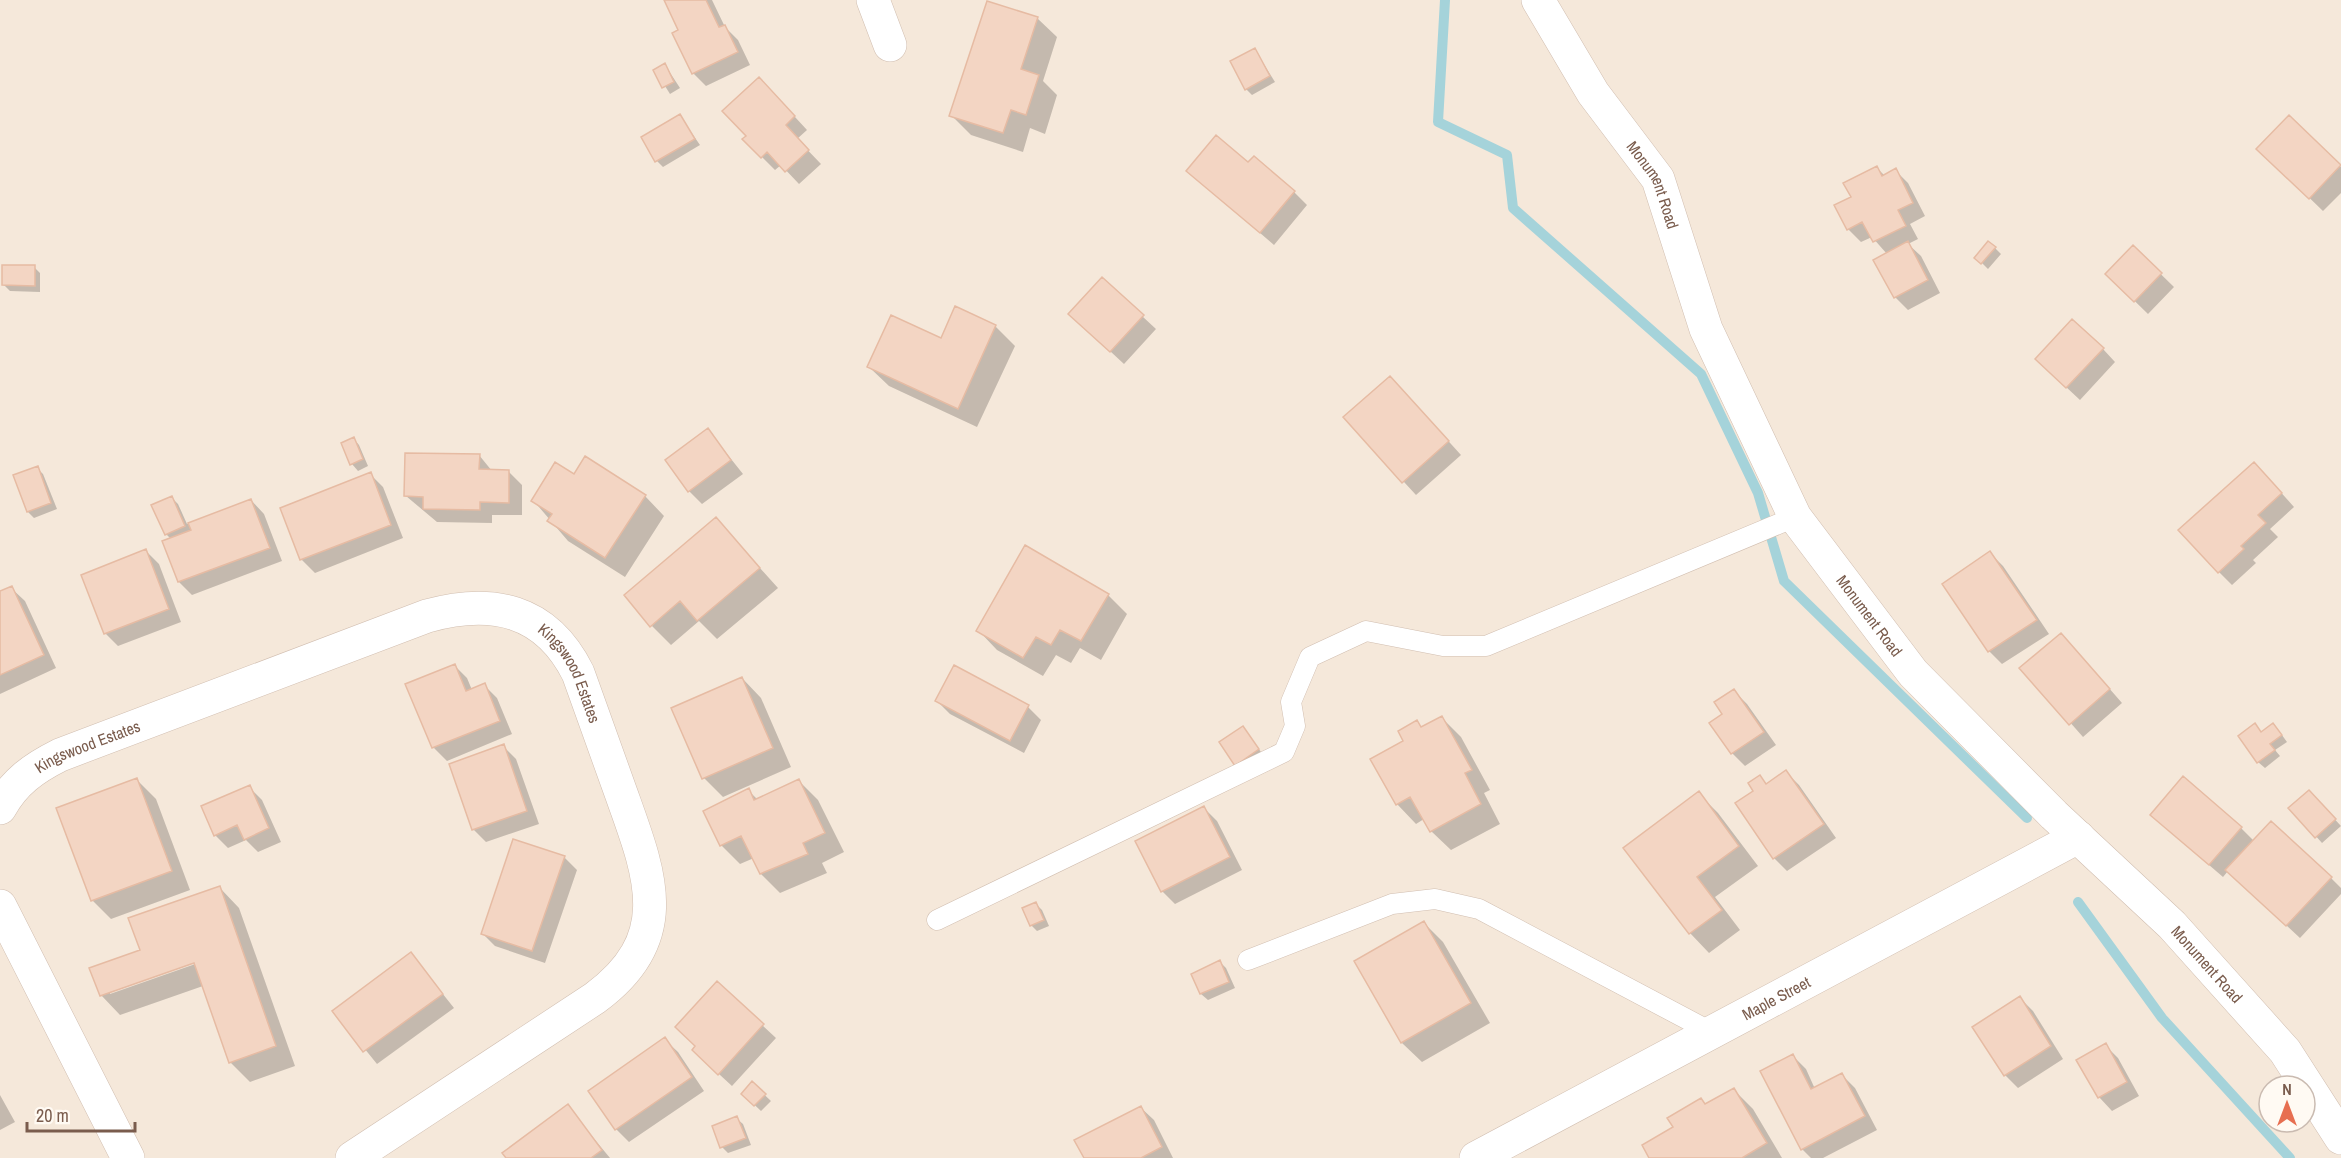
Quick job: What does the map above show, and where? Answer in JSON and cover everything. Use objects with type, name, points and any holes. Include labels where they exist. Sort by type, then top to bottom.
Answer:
[{"type":"street","points":[[873,0],[890,45]]},
{"type":"street","name":"Monument Road","points":[[1538,0],[1593,93],[1658,179],[1706,329],[1795,517],[1913,673],[2078,837],[2172,925],[2285,1051],[2341,1138]]},
{"type":"street","name":"Kingswood Estates","points":[[0,808],[19,782],[38,766],[60,755],[427,616],[473,607],[499,609],[540,625],[556,639],[569,655],[578,673],[644,858],[651,901],[648,923],[640,946],[629,967],[604,992],[352,1158]]},
{"type":"street","name":"Maple Street","points":[[1476,1158],[2078,837]]},
{"type":"street","points":[[0,906],[128,1158]]},
{"type":"lane","points":[[937,920],[1284,752],[1295,726],[1291,702],[1310,657],[1366,631],[1443,646],[1486,646],[1795,517]]},
{"type":"lane","points":[[1248,960],[1392,904],[1435,899],[1479,909],[1713,1033]]},
{"type":"shaded area","points":[[0,0],[2341,0],[2341,1158],[0,1158]]},
{"type":"building","points":[[664,0],[706,0],[719,27],[725,25],[738,52],[692,74],[672,33],[678,30]]},
{"type":"building","points":[[987,1],[1038,17],[1021,69],[1039,75],[1026,115],[1011,110],[1003,133],[949,116]]},
{"type":"building","points":[[1255,48],[1270,76],[1245,90],[1230,61]]},
{"type":"building","points":[[665,63],[674,82],[662,88],[653,70]]},
{"type":"building","points":[[759,77],[795,116],[786,125],[809,150],[785,172],[767,152],[761,158],[742,139],[746,136],[722,111]]},
{"type":"building","points":[[680,114],[695,139],[655,162],[641,137]]},
{"type":"building","points":[[2289,115],[2341,165],[2309,199],[2256,149]]},
{"type":"building","points":[[1216,135],[1248,162],[1254,156],[1295,191],[1260,233],[1186,171]]},
{"type":"building","points":[[1877,166],[1882,176],[1896,168],[1913,203],[1898,210],[1906,226],[1873,242],[1862,222],[1847,230],[1834,205],[1851,197],[1843,183]]},
{"type":"building","points":[[1908,241],[1928,280],[1894,298],[1873,260]]},
{"type":"building","points":[[1988,241],[1996,247],[1981,264],[1974,258]]},
{"type":"building","points":[[2133,245],[2162,273],[2134,302],[2105,274]]},
{"type":"building","points":[[2,265],[35,265],[35,286],[2,285]]},
{"type":"building","points":[[1102,277],[1144,315],[1110,352],[1068,314]]},
{"type":"building","points":[[955,306],[996,325],[958,409],[867,367],[891,315],[941,338]]},
{"type":"building","points":[[2072,319],[2104,348],[2066,388],[2035,359]]},
{"type":"building","points":[[1390,376],[1449,441],[1402,483],[1343,417]]},
{"type":"building","points":[[708,428],[731,460],[688,492],[665,460]]},
{"type":"building","points":[[354,437],[363,459],[350,465],[341,443]]},
{"type":"building","points":[[405,453],[480,454],[479,469],[509,470],[509,503],[480,502],[480,510],[423,509],[423,497],[404,496]]},
{"type":"building","points":[[585,456],[646,495],[605,558],[547,521],[552,514],[531,501],[555,462],[574,474]]},
{"type":"building","points":[[2254,462],[2282,493],[2258,515],[2266,523],[2241,546],[2244,549],[2218,573],[2178,530]]},
{"type":"building","points":[[38,466],[51,503],[27,512],[13,475]]},
{"type":"building","points":[[371,472],[391,525],[300,560],[280,508]]},
{"type":"building","points":[[172,496],[185,526],[165,535],[151,505]]},
{"type":"building","points":[[251,499],[270,548],[178,582],[162,541],[191,530],[188,523]]},
{"type":"building","points":[[716,517],[760,568],[697,621],[680,601],[650,627],[624,595]]},
{"type":"building","points":[[1025,545],[1109,594],[1081,641],[1060,630],[1051,645],[1036,637],[1023,658],[976,631]]},
{"type":"building","points":[[146,549],[169,609],[104,634],[81,575]]},
{"type":"building","points":[[1990,551],[2037,620],[1988,652],[1942,584]]},
{"type":"building","points":[[12,586],[44,655],[0,675],[0,591]]},
{"type":"building","points":[[2061,633],[2110,689],[2069,725],[2019,668]]},
{"type":"building","points":[[455,664],[466,691],[485,683],[500,721],[432,748],[405,684]]},
{"type":"building","points":[[954,665],[1029,705],[1010,741],[935,701]]},
{"type":"building","points":[[742,677],[773,748],[702,779],[671,708]]},
{"type":"building","points":[[1734,689],[1764,732],[1731,754],[1709,723],[1722,714],[1714,702]]},
{"type":"building","points":[[1442,716],[1472,770],[1465,773],[1481,804],[1430,832],[1410,797],[1396,805],[1370,759],[1403,741],[1398,731],[1417,720],[1421,727]]},
{"type":"building","points":[[2255,723],[2261,732],[2273,723],[2282,735],[2270,744],[2275,750],[2257,763],[2238,736]]},
{"type":"building","points":[[1243,726],[1259,749],[1235,766],[1219,742]]},
{"type":"building","points":[[504,744],[527,811],[472,830],[449,764]]},
{"type":"building","points":[[1786,770],[1824,824],[1773,859],[1735,803],[1753,791],[1748,783],[1760,775],[1766,784]]},
{"type":"building","points":[[2183,776],[2242,827],[2209,865],[2150,815]]},
{"type":"building","points":[[137,778],[172,871],[91,901],[56,808]]},
{"type":"building","points":[[799,779],[825,833],[803,843],[808,854],[760,874],[741,836],[720,846],[703,811],[749,788],[754,800]]},
{"type":"building","points":[[250,785],[269,828],[244,840],[237,825],[214,836],[201,806]]},
{"type":"building","points":[[2309,790],[2336,819],[2315,838],[2288,808]]},
{"type":"building","points":[[1699,791],[1739,846],[1697,877],[1722,910],[1689,934],[1623,848]]},
{"type":"building","points":[[1204,806],[1230,857],[1161,892],[1135,841]]},
{"type":"building","points":[[2271,821],[2332,877],[2286,926],[2225,870]]},
{"type":"building","points":[[513,839],[565,856],[532,951],[481,934]]},
{"type":"building","points":[[220,886],[276,1046],[229,1063],[194,963],[100,996],[89,968],[140,950],[128,918]]},
{"type":"building","points":[[1036,902],[1044,920],[1030,926],[1022,908]]},
{"type":"building","points":[[1424,921],[1471,1003],[1401,1043],[1354,961]]},
{"type":"building","points":[[411,952],[443,994],[363,1052],[332,1011]]},
{"type":"building","points":[[1220,960],[1229,982],[1200,994],[1191,974]]},
{"type":"building","points":[[717,981],[764,1024],[718,1075],[692,1050],[695,1046],[675,1027]]},
{"type":"building","points":[[2020,996],[2051,1046],[2004,1076],[1972,1027]]},
{"type":"building","points":[[665,1037],[692,1077],[615,1130],[588,1091]]},
{"type":"building","points":[[2106,1043],[2127,1082],[2098,1098],[2076,1060]]},
{"type":"building","points":[[1793,1054],[1811,1089],[1842,1073],[1865,1116],[1801,1150],[1760,1071]]},
{"type":"building","points":[[752,1081],[766,1094],[754,1106],[741,1094]]},
{"type":"building","points":[[1734,1088],[1767,1143],[1742,1158],[1649,1158],[1642,1145],[1673,1127],[1667,1118],[1701,1098],[1705,1104]]},
{"type":"building","points":[[568,1104],[602,1150],[591,1158],[506,1158],[502,1153]]},
{"type":"building","points":[[1141,1106],[1162,1147],[1141,1158],[1084,1158],[1074,1140]]},
{"type":"building","points":[[737,1116],[746,1138],[720,1148],[712,1126]]},
{"type":"waterway","points":[[1445,0],[1438,122],[1507,155],[1513,208],[1701,374],[1758,493],[1784,581],[2027,818]]},
{"type":"waterway","points":[[2078,902],[2162,1018],[2290,1158]]}]
